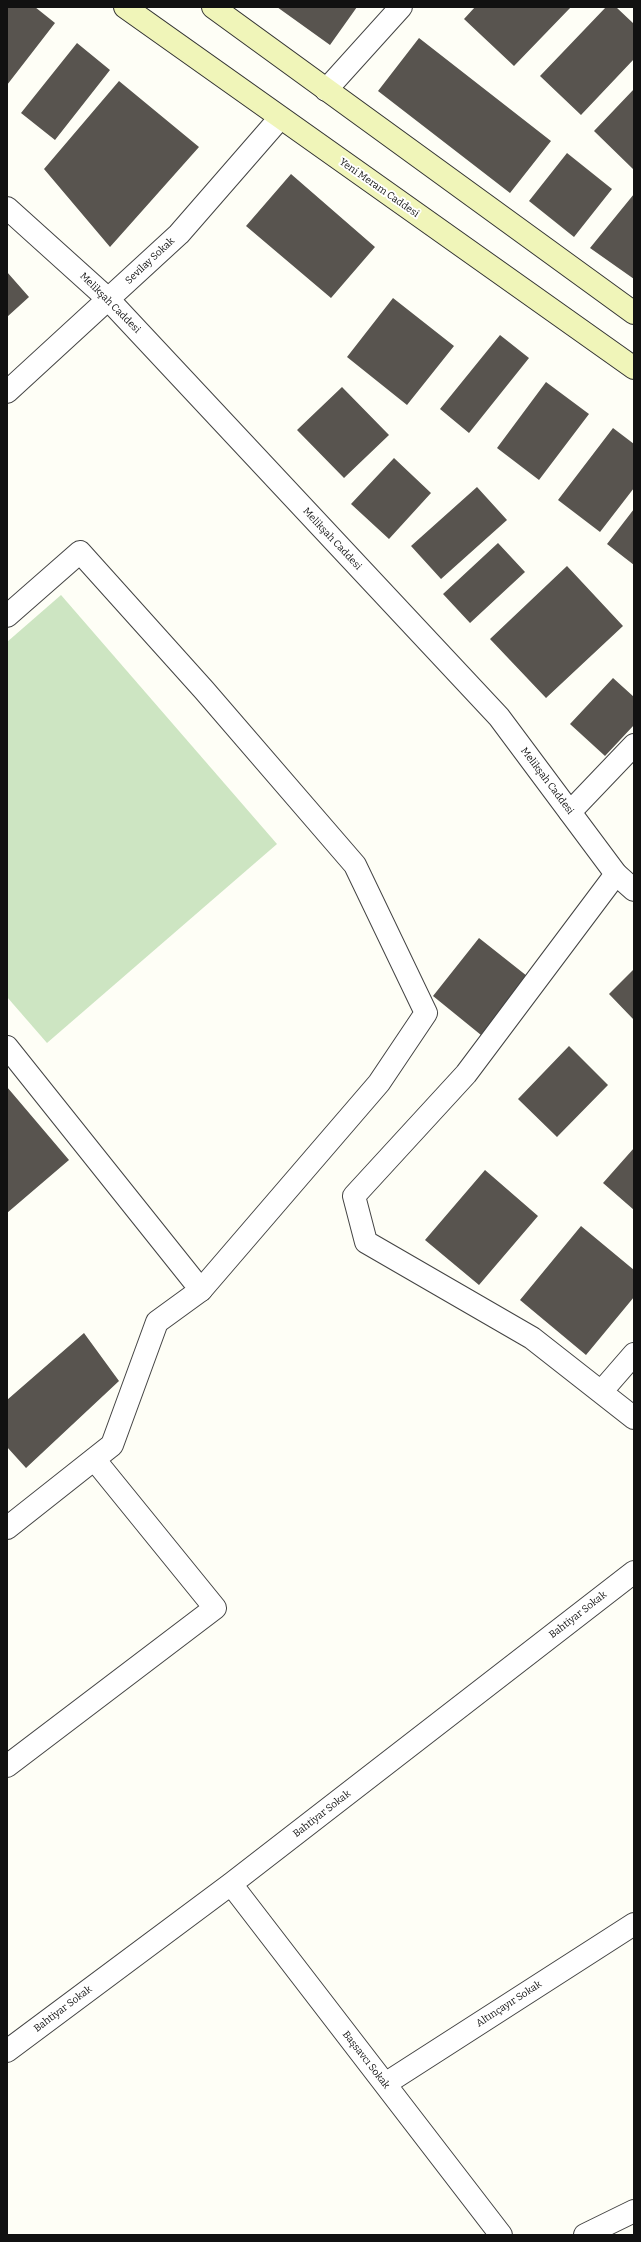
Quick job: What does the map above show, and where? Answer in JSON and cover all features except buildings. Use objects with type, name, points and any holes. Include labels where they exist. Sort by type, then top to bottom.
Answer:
[{"type":"main road","name":"Yeni Meram Caddesi","points":[[124,7],[634,368]]},
{"type":"main road","points":[[213,7],[634,313]]},
{"type":"street","points":[[326,90],[401,7]]},
{"type":"street","name":"Sevilay Sokak","points":[[7,392],[179,234],[280,118]]},
{"type":"street","name":"Melikşah Caddesi","points":[[7,208],[108,299],[499,717],[616,874],[634,890]]},
{"type":"street","points":[[7,616],[80,552],[204,690],[355,865],[426,1013],[379,1084],[201,1290],[157,1322],[112,1445],[7,1528]]},
{"type":"street","points":[[570,812],[634,745]]},
{"type":"street","points":[[616,874],[466,1074],[354,1196],[366,1242],[532,1338],[634,1418]]},
{"type":"street","points":[[7,1047],[201,1290]]},
{"type":"street","points":[[601,1392],[634,1354]]},
{"type":"street","points":[[7,1766],[215,1608],[94,1458]]},
{"type":"street","name":"Bahtiyar Sokak","points":[[7,2051],[231,1884],[634,1572]]},
{"type":"street","name":"Başsavcı Sokak","points":[[231,1884],[501,2235]]},
{"type":"street","name":"Altınçayır Sokak","points":[[385,2084],[634,1924]]},
{"type":"street","points":[[585,2235],[634,2211]]},
{"type":"green space","points":[[61,595],[277,844],[47,1043],[7,997],[7,642]]}]
